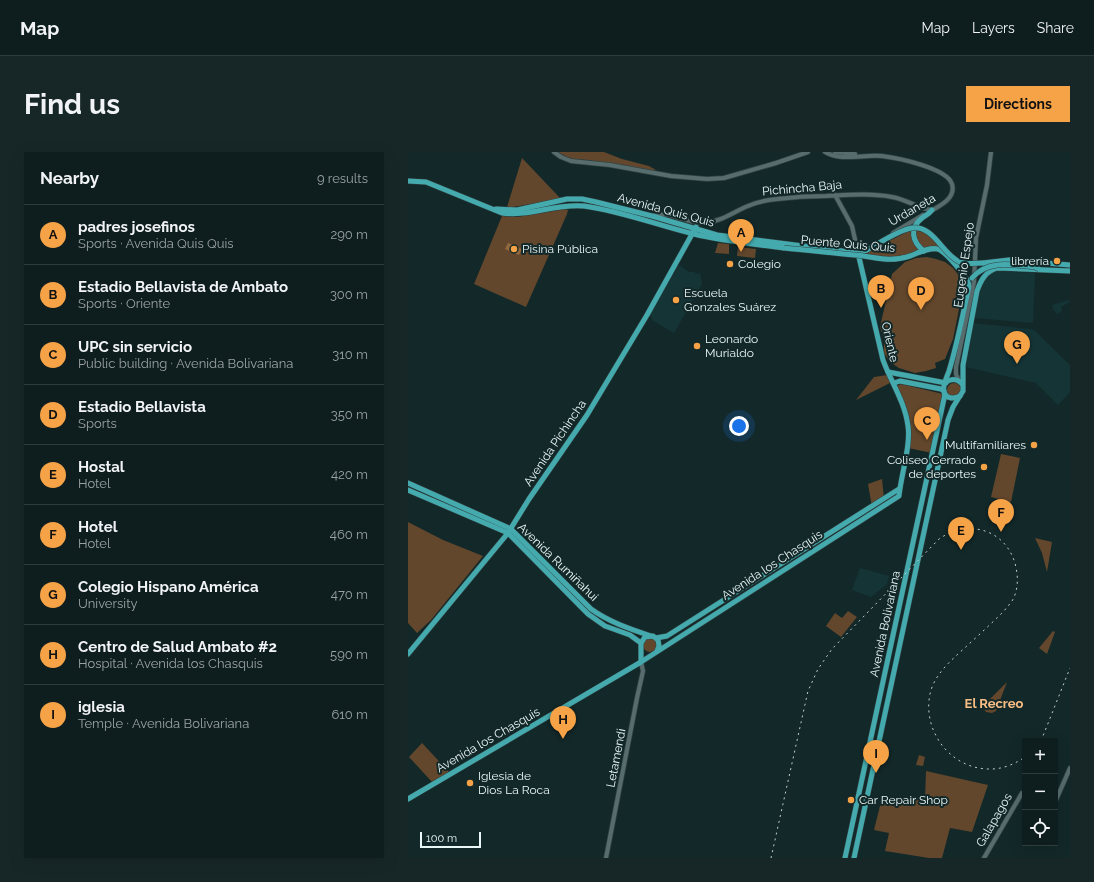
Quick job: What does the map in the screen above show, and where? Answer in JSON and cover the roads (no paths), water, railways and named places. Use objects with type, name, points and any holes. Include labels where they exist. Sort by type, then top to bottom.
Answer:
[{"type":"main road","name":"Avenida Quis Quis","points":[[408,180],[426,182],[502,213],[514,214],[567,206],[581,206],[715,239],[784,248]]},
{"type":"main road","name":"Avenida Quis Quis","points":[[494,209],[517,210],[574,199],[596,202],[722,235],[858,253]]},
{"type":"main road","points":[[932,210],[918,221],[914,227],[913,232],[915,242],[924,251],[937,249],[943,252],[965,276],[968,282],[976,273],[985,268],[999,264],[1035,267],[1039,269],[1070,270]]},
{"type":"main road","name":"Avenida Pichincha","points":[[408,654],[509,531],[529,499],[568,445],[696,227]]},
{"type":"main road","points":[[858,253],[867,250],[903,230],[921,228],[927,231],[959,262],[968,264],[1009,260],[1070,264]]},
{"type":"main road","name":"Puente Quis Quis","points":[[784,248],[857,255],[889,260],[898,260],[924,251]]},
{"type":"main road","name":"Oriente","points":[[858,253],[883,360],[894,383],[909,427],[899,496]]},
{"type":"main road","name":"Avenida Bolivariana","points":[[854,858],[948,420],[953,406],[963,391],[960,382],[977,291],[981,280],[990,271],[997,268],[1039,269]]},
{"type":"main road","name":"Avenida Bolivariana","points":[[845,858],[945,393],[946,382],[968,291],[968,282]]},
{"type":"main road","points":[[888,372],[946,382],[951,379],[960,382]]},
{"type":"main road","points":[[894,383],[900,381],[941,389],[948,397],[954,398],[960,396]]},
{"type":"main road","name":"Avenida Rumiñahui","points":[[408,483],[509,531],[599,614],[622,626],[653,637]]},
{"type":"main road","name":"Avenida los Chasquis","points":[[408,799],[641,662],[865,514],[899,489]]},
{"type":"main road","name":"Avenida Rumiñahui","points":[[408,490],[509,531],[588,614],[605,626],[630,635],[641,643]]},
{"type":"main road","name":"Avenida los Chasquis","points":[[653,637],[667,636],[865,514],[899,496]]},
{"type":"main road","points":[[641,662],[641,643],[643,639],[653,637],[658,640],[659,646],[655,652],[649,654],[642,650]]},
{"type":"street","points":[[554,152],[571,161],[610,165],[671,176],[707,179],[724,178],[807,152]]},
{"type":"street","name":"Urdaneta","points":[[825,152],[837,157],[882,156],[899,159],[938,172],[947,177],[952,186],[951,196],[948,200],[858,253]]},
{"type":"street","points":[[835,152],[866,156]]},
{"type":"street","name":"Eugenio Espejo","points":[[960,382],[956,374],[956,367],[975,273],[974,252],[987,185],[991,152]]},
{"type":"street","name":"Pichincha Baja","points":[[652,216],[659,214],[671,215],[694,222],[703,223],[715,221],[749,205],[762,201],[856,194],[892,197],[920,206],[924,209],[932,210]]},
{"type":"street","name":"Oriente","points":[[835,195],[852,226],[858,253]]},
{"type":"street","name":"Letamendi","points":[[606,858],[643,671],[641,662]]},
{"type":"street","points":[[1058,795],[1070,768]]},
{"type":"street","name":"Galapagos","points":[[984,858],[1022,795]]},
{"type":"railway","points":[[771,858],[808,691],[818,669],[832,649],[939,539],[952,532],[965,529],[977,529],[989,532],[999,539],[1008,548],[1014,560],[1017,574],[1017,584],[1014,598],[1004,611],[947,665],[934,683],[931,690],[929,705],[930,719],[934,732],[951,755],[963,763],[976,767],[991,769],[1000,768],[1013,764],[1022,759]]},
{"type":"railway","points":[[1042,738],[1070,668]]},
{"type":"place","name":"Pisina Pública","points":[[514,249]]},
{"type":"place","name":"padres josefinos","points":[[741,252]]},
{"type":"place","name":"librería","points":[[1057,261]]},
{"type":"place","name":"Colegio","points":[[730,264]]},
{"type":"place","name":"Escuela Gonzales Suárez","points":[[676,300]]},
{"type":"place","name":"Estadio Bellavista de Ambato","points":[[881,308]]},
{"type":"place","name":"Estadio Bellavista","points":[[921,310]]},
{"type":"place","name":"Leonardo Murialdo","points":[[697,346]]},
{"type":"place","name":"Colegio Hispano América","points":[[1017,364]]},
{"type":"place","name":"UPC sin servicio","points":[[927,440]]},
{"type":"place","name":"Multifamiliares","points":[[1034,445]]},
{"type":"place","name":"Coliseo Cerrado de deportes","points":[[984,467]]},
{"type":"place","name":"Hotel","points":[[1001,532]]},
{"type":"place","name":"Hostal","points":[[961,550]]},
{"type":"place","name":"Centro de Salud Ambato #2","points":[[563,739]]},
{"type":"place","name":"iglesia","points":[[876,773]]},
{"type":"place","name":"Iglesia de Dios La Roca","points":[[470,783]]},
{"type":"place","name":"Car Repair Shop","points":[[851,800]]},
{"type":"district","name":"El Recreo","points":[[994,703]]}]
